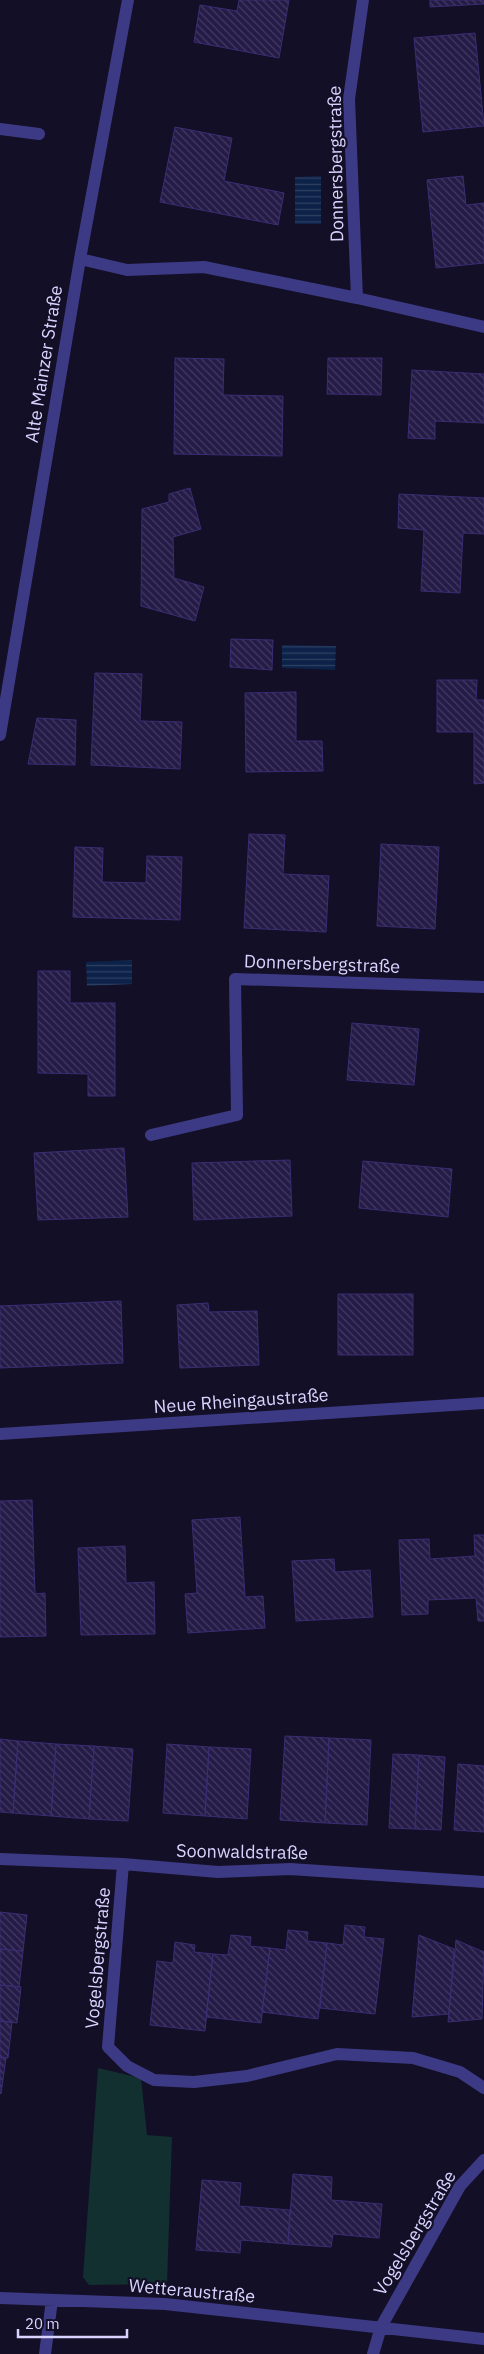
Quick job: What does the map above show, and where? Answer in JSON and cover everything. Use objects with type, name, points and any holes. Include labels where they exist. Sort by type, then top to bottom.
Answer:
[{"type":"street","name":"Alte Mainzer Straße","points":[[0,735],[80,259],[128,0]]},
{"type":"street","name":"Donnersbergstraße","points":[[357,298],[349,99],[363,0]]},
{"type":"street","points":[[0,128],[39,134]]},
{"type":"street","points":[[80,259],[127,270],[204,267],[357,298],[484,327]]},
{"type":"street","name":"Donnersbergstraße","points":[[151,1135],[237,1115],[235,979],[484,987]]},
{"type":"street","name":"Neue Rheingaustraße","points":[[0,1434],[484,1403]]},
{"type":"street","name":"Soonwaldstraße","points":[[0,1859],[123,1864],[218,1872],[290,1869],[484,1882]]},
{"type":"street","name":"Vogelsbergstraße","points":[[123,1864],[108,2047],[128,2066],[154,2080],[194,2082],[247,2076],[337,2054],[413,2058],[460,2072],[484,2088]]},
{"type":"street","name":"Vogelsbergstraße","points":[[373,2354],[381,2327],[460,2186],[484,2160]]},
{"type":"street","name":"Wetteraustraße","points":[[0,2298],[165,2304],[381,2327]]},
{"type":"street","points":[[45,2354],[52,2300]]},
{"type":"street","points":[[381,2327],[484,2339]]},
{"type":"green space","points":[[98,2068],[141,2078],[147,2135],[172,2137],[167,2284],[89,2285],[83,2277]]},
{"type":"water","points":[[321,176],[321,224],[295,224],[295,177]]},
{"type":"water","points":[[282,645],[336,646],[335,670],[282,668]]},
{"type":"water","points":[[132,960],[132,984],[87,986],[86,962]]},
{"type":"building","points":[[239,0],[289,0],[279,58],[194,42],[200,5],[237,11]]},
{"type":"building","points":[[430,0],[484,0],[484,4],[430,7]]},
{"type":"building","points":[[475,33],[484,126],[423,132],[414,38]]},
{"type":"building","points":[[175,127],[232,138],[224,181],[284,193],[278,225],[160,202]]},
{"type":"building","points":[[463,176],[466,205],[484,203],[484,263],[436,268],[427,180]]},
{"type":"building","points":[[175,358],[224,359],[223,395],[283,396],[282,456],[174,454]]},
{"type":"building","points":[[328,358],[382,358],[381,395],[327,394]]},
{"type":"building","points":[[412,370],[484,374],[484,423],[435,421],[435,439],[408,438]]},
{"type":"building","points":[[190,488],[201,529],[173,537],[174,578],[204,587],[195,621],[141,606],[142,509],[169,502],[169,494]]},
{"type":"building","points":[[399,494],[484,498],[484,534],[463,533],[460,593],[421,591],[424,530],[398,528]]},
{"type":"building","points":[[231,639],[273,640],[272,670],[230,667]]},
{"type":"building","points":[[95,673],[142,674],[140,721],[182,722],[180,769],[91,765]]},
{"type":"building","points":[[437,680],[477,680],[476,700],[484,700],[484,783],[474,784],[474,732],[437,732]]},
{"type":"building","points":[[296,692],[296,741],[322,741],[323,771],[246,772],[245,693]]},
{"type":"building","points":[[37,718],[76,720],[75,765],[28,764]]},
{"type":"building","points":[[249,834],[285,835],[283,874],[329,876],[326,932],[244,928]]},
{"type":"building","points":[[381,844],[439,847],[435,929],[377,926]]},
{"type":"building","points":[[75,847],[103,848],[102,882],[146,883],[147,856],[182,857],[180,920],[73,917]]},
{"type":"building","points":[[38,971],[70,971],[70,1003],[115,1003],[115,1096],[88,1096],[88,1074],[38,1073]]},
{"type":"building","points":[[352,1023],[419,1029],[414,1085],[347,1080]]},
{"type":"building","points":[[124,1148],[128,1217],[38,1220],[34,1153]]},
{"type":"building","points":[[290,1160],[292,1216],[194,1220],[192,1163]]},
{"type":"building","points":[[363,1161],[452,1169],[448,1217],[359,1208]]},
{"type":"building","points":[[338,1294],[413,1294],[413,1355],[338,1355]]},
{"type":"building","points":[[121,1301],[123,1363],[0,1368],[0,1306]]},
{"type":"building","points":[[208,1303],[209,1312],[257,1311],[259,1365],[180,1368],[177,1305]]},
{"type":"building","points":[[32,1500],[35,1594],[45,1593],[46,1636],[0,1637],[0,1501]]},
{"type":"building","points":[[240,1517],[245,1597],[263,1596],[265,1628],[188,1633],[185,1594],[197,1593],[192,1520]]},
{"type":"building","points":[[474,1535],[484,1535],[484,1621],[478,1621],[476,1598],[428,1600],[428,1614],[402,1615],[399,1540],[429,1539],[430,1559],[475,1556]]},
{"type":"building","points":[[125,1546],[126,1583],[154,1582],[155,1634],[81,1635],[78,1548]]},
{"type":"building","points":[[334,1559],[335,1572],[370,1570],[373,1617],[296,1621],[292,1561]]},
{"type":"building","points":[[285,1736],[329,1738],[325,1823],[280,1820]]},
{"type":"building","points":[[329,1738],[371,1740],[367,1825],[325,1823]]},
{"type":"building","points":[[0,1739],[18,1741],[13,1813],[0,1812]]},
{"type":"building","points":[[18,1741],[56,1744],[51,1816],[13,1813]]},
{"type":"building","points":[[56,1744],[94,1746],[89,1819],[51,1816]]},
{"type":"building","points":[[167,1744],[209,1747],[205,1816],[163,1813]]},
{"type":"building","points":[[94,1746],[133,1749],[128,1821],[89,1819]]},
{"type":"building","points":[[209,1747],[251,1749],[247,1819],[205,1816]]},
{"type":"building","points":[[393,1754],[419,1755],[415,1829],[389,1828]]},
{"type":"building","points":[[419,1755],[445,1757],[441,1830],[415,1829]]},
{"type":"building","points":[[458,1764],[484,1766],[484,1832],[454,1830]]},
{"type":"building","points":[[0,1912],[27,1915],[23,1951],[0,1949]]},
{"type":"building","points":[[345,1925],[365,1927],[364,1937],[384,1939],[375,2014],[320,2008],[327,1943],[343,1945]]},
{"type":"building","points":[[288,1930],[308,1932],[307,1941],[327,1943],[318,2019],[262,2012],[270,1948],[286,1950]]},
{"type":"building","points":[[231,1935],[251,1937],[250,1946],[270,1948],[261,2023],[206,2017],[213,1954],[228,1955]]},
{"type":"building","points":[[419,1935],[454,1949],[449,2014],[412,2017]]},
{"type":"building","points":[[456,1940],[484,1952],[482,2019],[448,2022]]},
{"type":"building","points":[[175,1942],[195,1945],[194,1952],[213,1954],[205,2031],[150,2025],[157,1961],[173,1963]]},
{"type":"building","points":[[0,1949],[23,1951],[19,1987],[0,1985]]},
{"type":"building","points":[[0,1985],[21,1987],[17,2023],[0,2021]]},
{"type":"building","points":[[0,2021],[12,2022],[8,2058],[0,2057]]},
{"type":"building","points":[[0,2057],[6,2058],[1,2094],[0,2093]]},
{"type":"building","points":[[293,2174],[332,2177],[331,2200],[382,2204],[379,2238],[333,2234],[331,2247],[288,2244]]},
{"type":"building","points":[[202,2180],[241,2183],[239,2206],[290,2210],[288,2244],[241,2240],[240,2253],[196,2250]]}]
